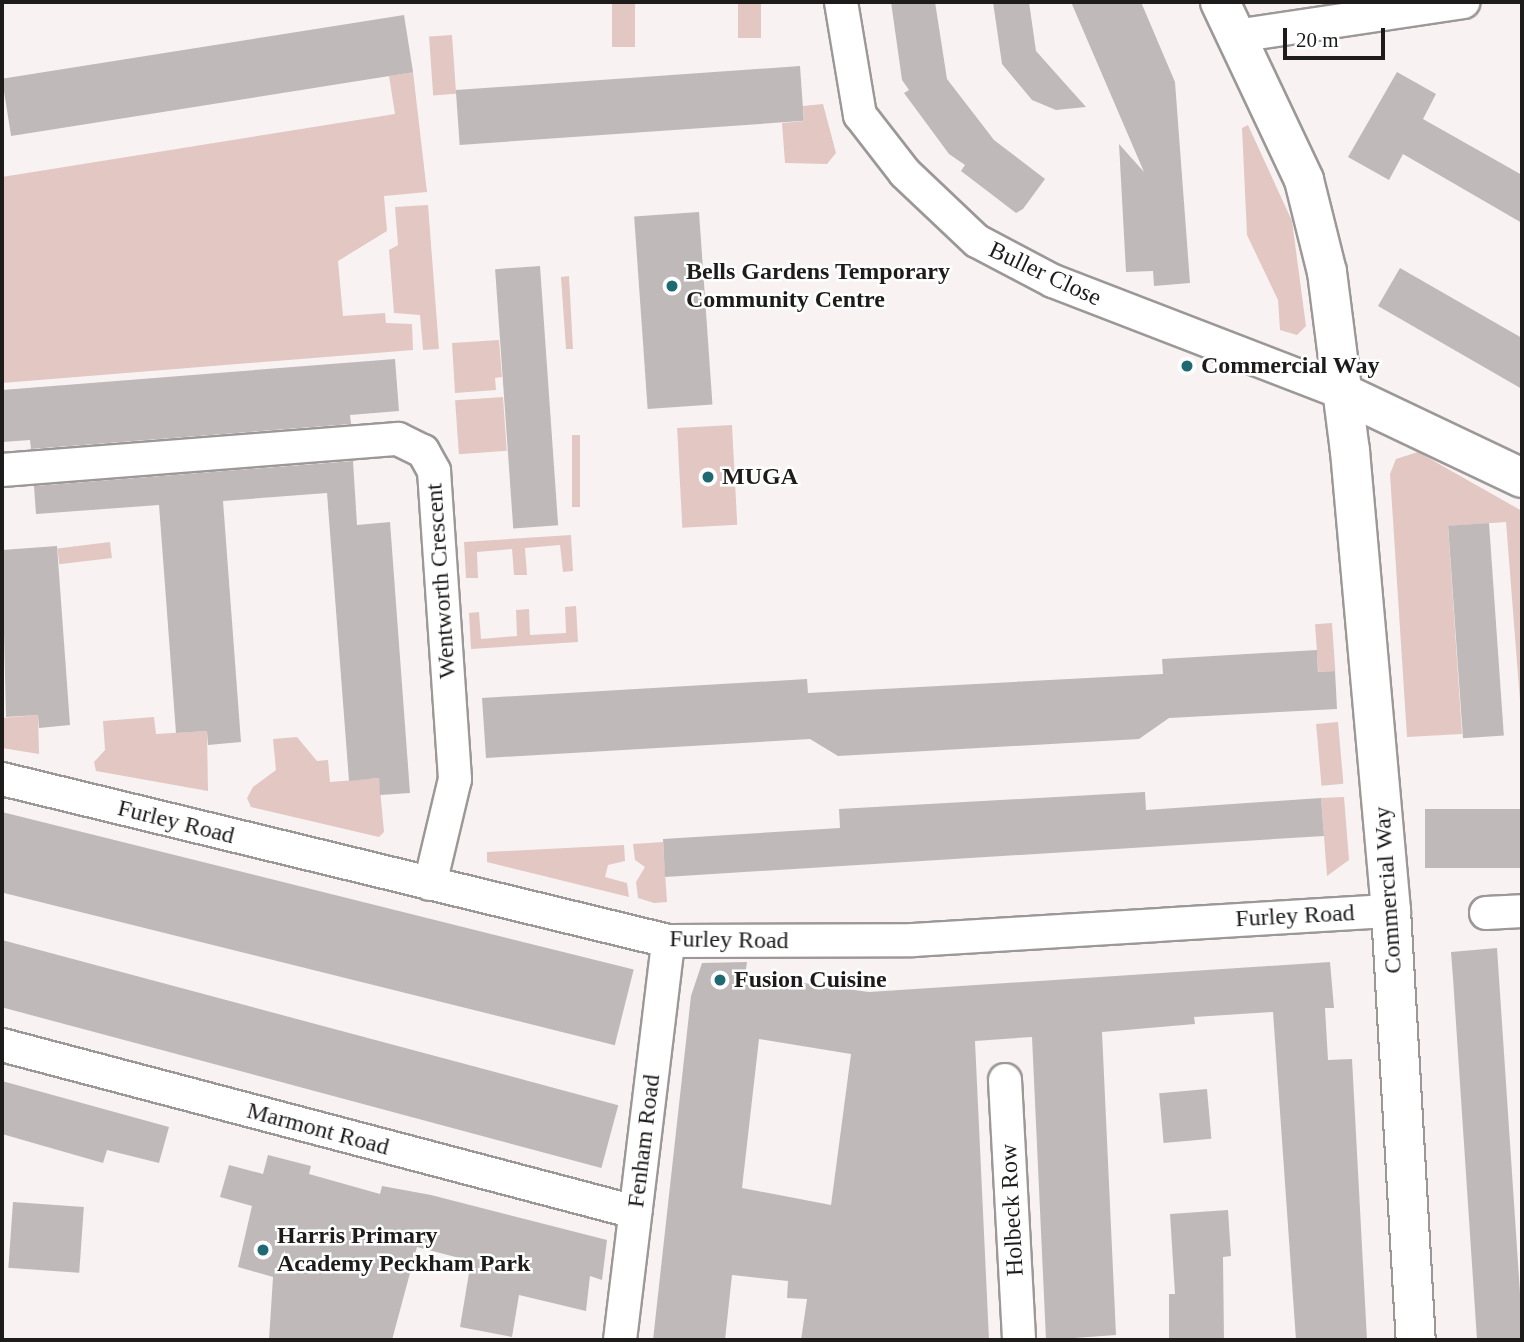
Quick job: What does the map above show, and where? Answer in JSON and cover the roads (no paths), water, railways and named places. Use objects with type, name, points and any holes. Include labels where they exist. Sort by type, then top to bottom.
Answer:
[{"type":"street","name":"Buller Close","points":[[841,2],[860,115],[905,173],[976,241],[1066,286],[1343,393]]},
{"type":"street","name":"Commercial Way","points":[[1220,2],[1315,212],[1343,393],[1391,911],[1416,1340]]},
{"type":"street","points":[[1236,36],[1443,3]]},
{"type":"street","points":[[1343,393],[1522,478]]},
{"type":"street","name":"Wentworth Crescent","points":[[2,470],[398,439],[423,451],[434,471],[455,779],[430,884]]},
{"type":"street","name":"Furley Road","points":[[2,779],[668,941],[913,940],[1391,911]]},
{"type":"street","points":[[1486,913],[1522,911]]},
{"type":"street","name":"Fenham Road","points":[[620,1340],[668,941]]},
{"type":"street","name":"Marmont Road","points":[[2,1045],[635,1212]]},
{"type":"street","name":"Holbeck Row","points":[[1004,1080],[1019,1340]]},
{"type":"place","name":"Bells Gardens Temporary Community Centre","points":[[672,286]]},
{"type":"place","name":"Commercial Way","points":[[1187,366]]},
{"type":"place","name":"MUGA","points":[[708,477]]},
{"type":"place","name":"Fusion Cuisine","points":[[720,980]]},
{"type":"place","name":"Harris Primary Academy Peckham Park","points":[[263,1250]]}]
